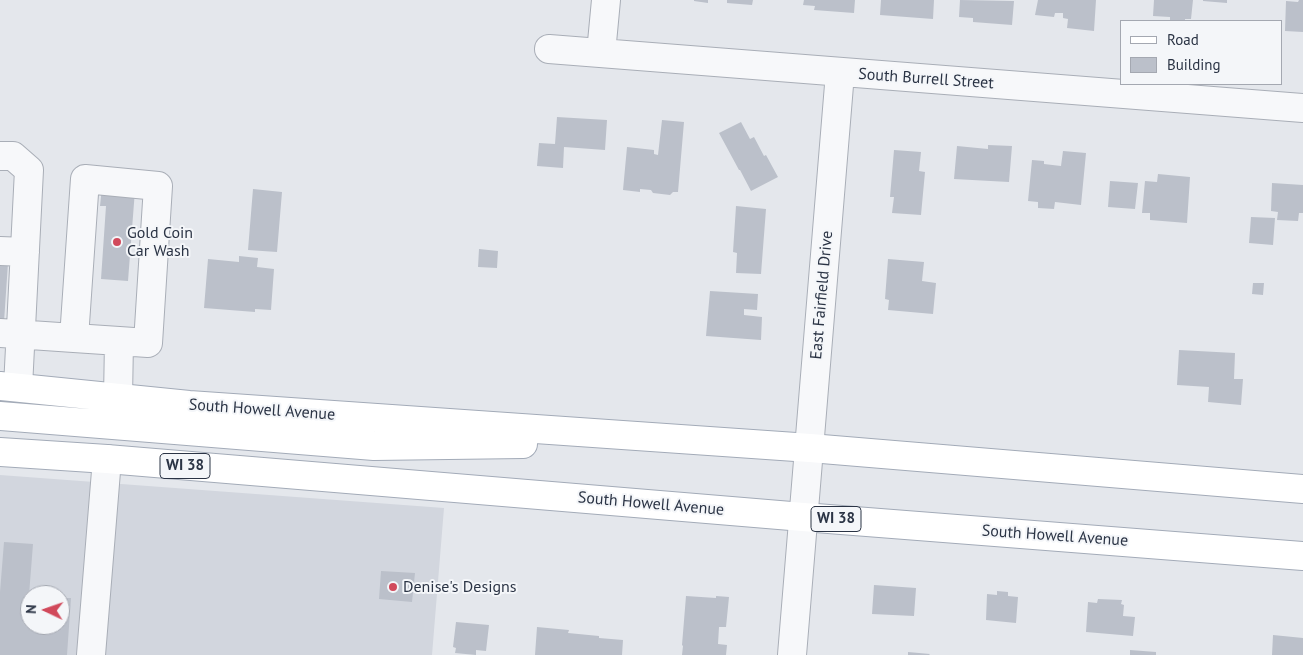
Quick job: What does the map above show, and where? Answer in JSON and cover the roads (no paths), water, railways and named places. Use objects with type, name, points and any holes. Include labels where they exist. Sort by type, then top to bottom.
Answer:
[{"type":"main road","name":"South Howell Avenue","points":[[9,387],[199,406],[650,436],[1303,488]]},
{"type":"main road","points":[[0,416],[374,446],[521,444],[650,436]]},
{"type":"main road","name":"South Howell Avenue","points":[[0,452],[107,459],[803,517],[1303,556]]},
{"type":"street","points":[[601,53],[606,0]]},
{"type":"street","name":"South Burrell Street","points":[[549,49],[1303,108]]},
{"type":"street","name":"East Fairfield Drive","points":[[792,655],[840,73]]},
{"type":"street","points":[[0,156],[13,156],[29,170],[12,252],[9,387]]},
{"type":"street","points":[[10,334],[148,343],[158,186],[85,179],[74,338]]},
{"type":"street","points":[[118,398],[119,341]]},
{"type":"street","points":[[91,655],[107,459]]},
{"type":"place","name":"Gold Coin Car Wash","points":[[117,242]]},
{"type":"place","name":"Denise's Designs","points":[[393,587]]}]
